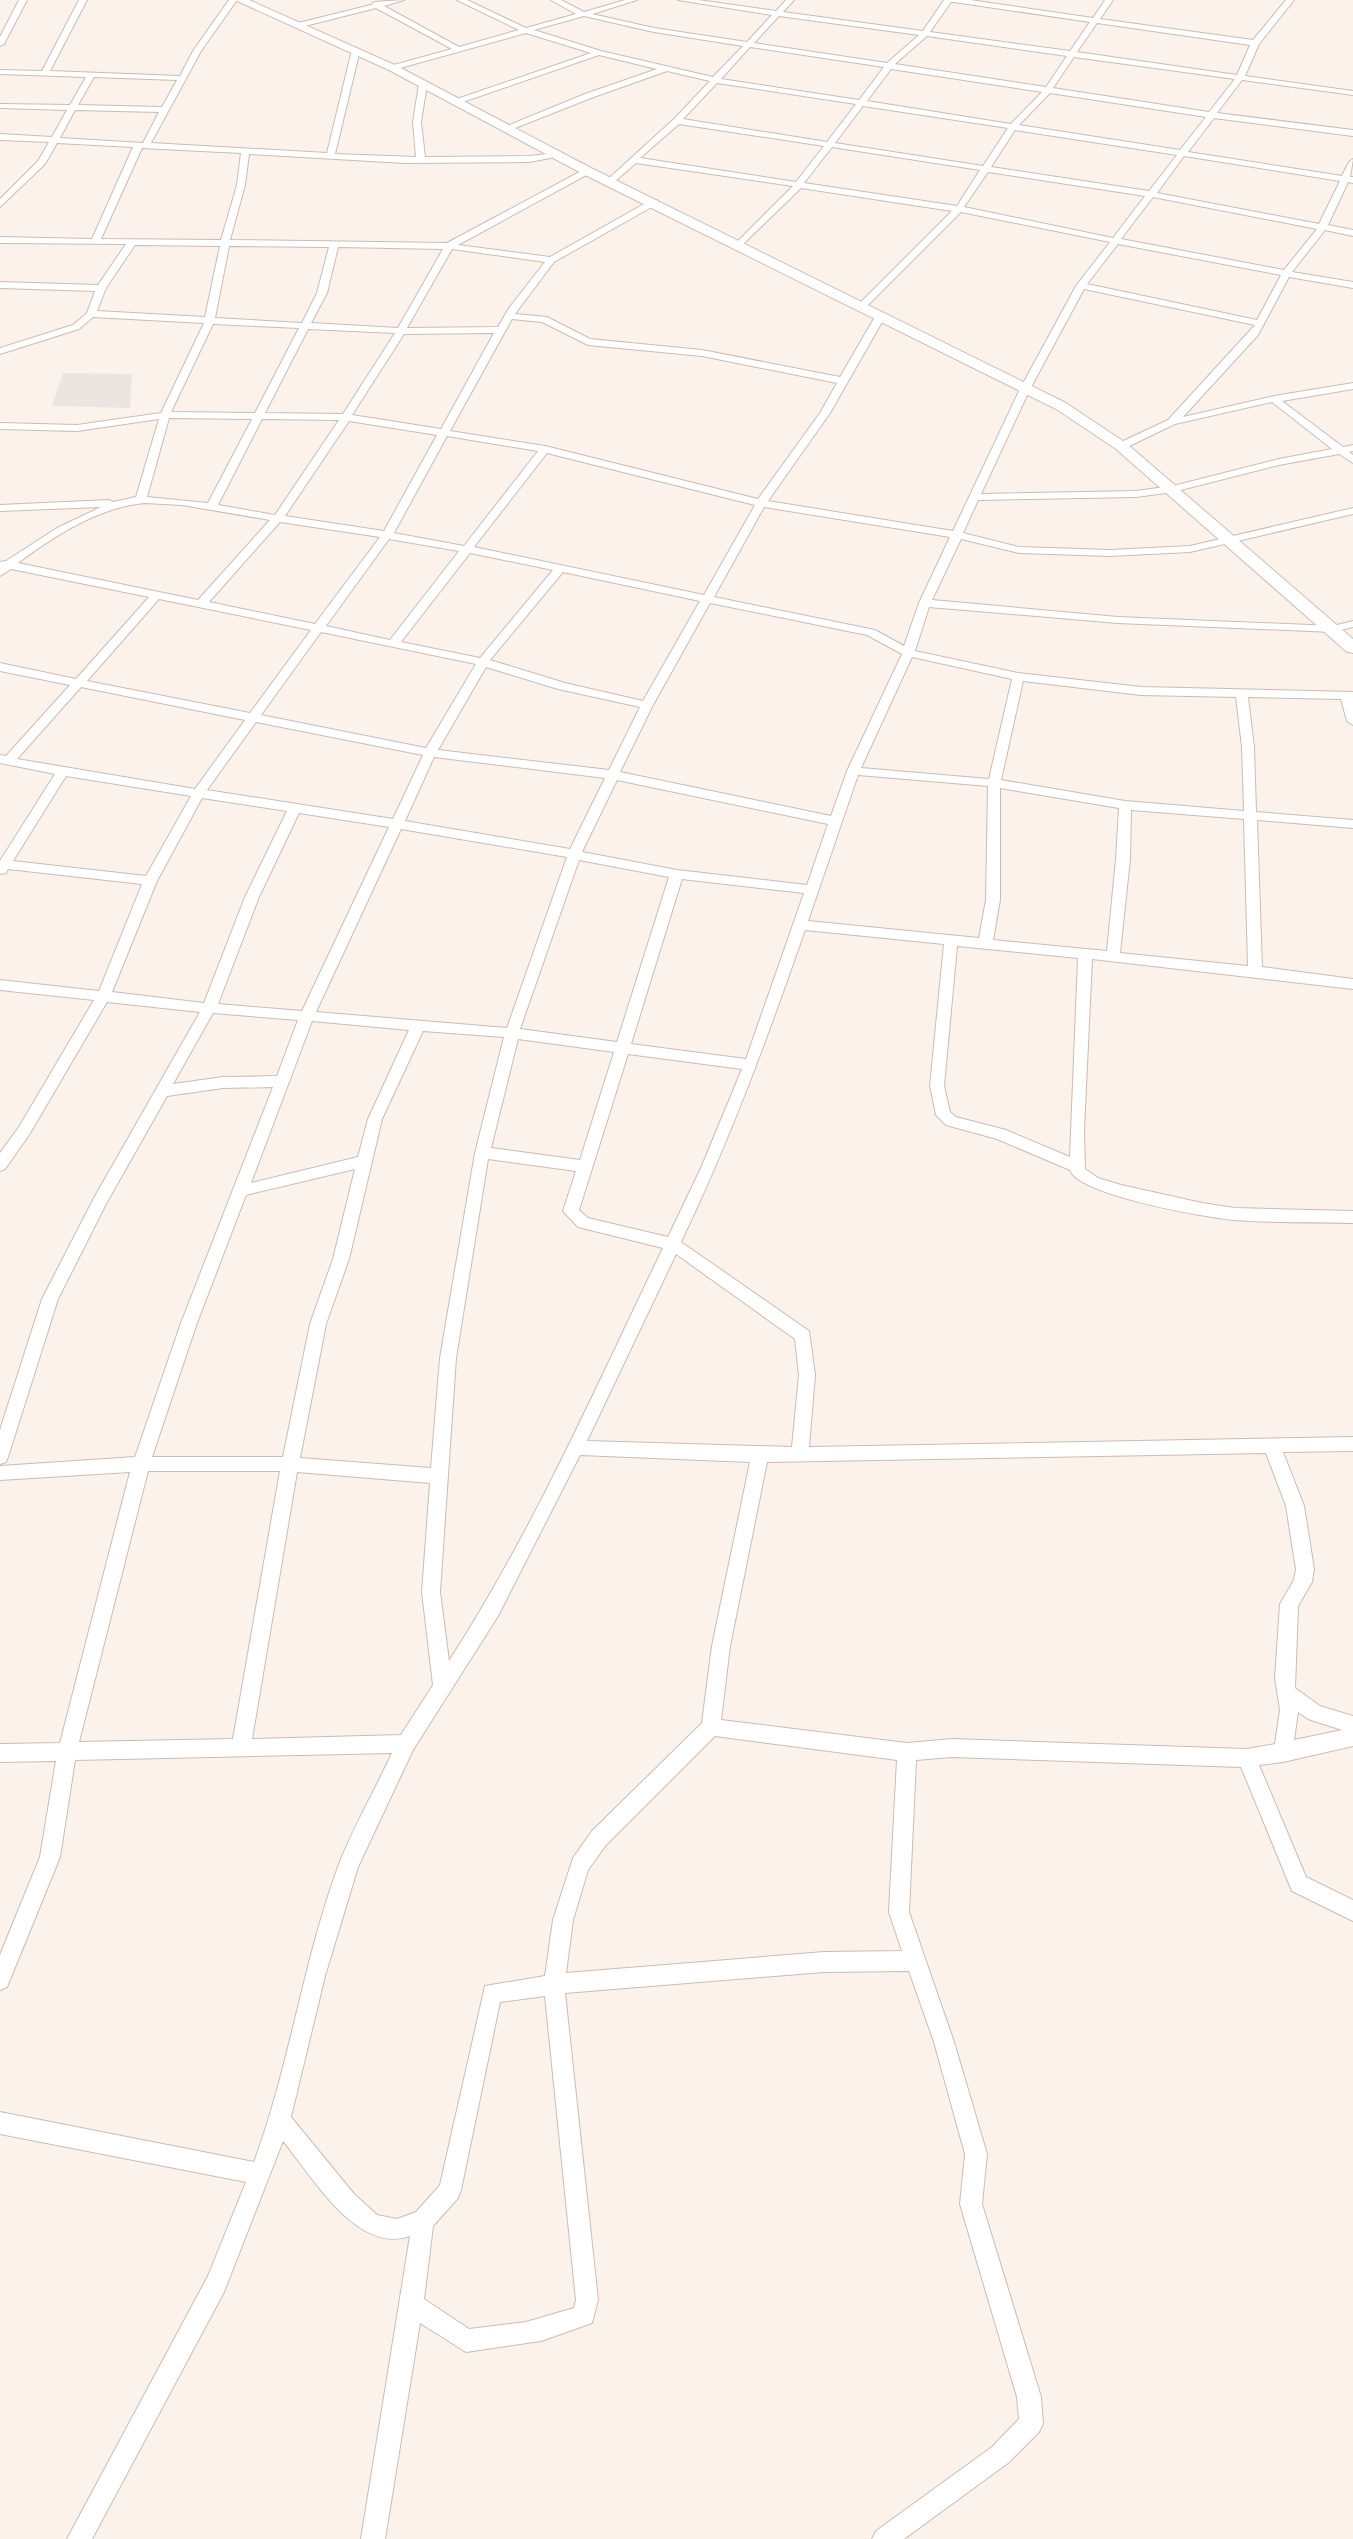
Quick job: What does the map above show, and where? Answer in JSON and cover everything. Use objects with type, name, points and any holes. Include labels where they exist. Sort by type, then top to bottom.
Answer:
[{"type":"street","points":[[0,44],[23,0]]},
{"type":"street","points":[[45,73],[83,0]]},
{"type":"street","points":[[94,242],[141,146],[233,0]]},
{"type":"street","points":[[240,0],[393,68],[510,128],[557,156],[1061,406],[1121,446],[1173,489],[1353,648]]},
{"type":"street","points":[[366,0],[456,48]]},
{"type":"street","points":[[297,26],[400,0]]},
{"type":"street","points":[[461,0],[525,30],[599,53],[715,80],[1348,179]]},
{"type":"street","points":[[555,0],[583,14],[654,30],[1211,115],[1353,133]]},
{"type":"street","points":[[393,68],[456,48],[634,0]]},
{"type":"street","points":[[681,0],[1353,93]]},
{"type":"street","points":[[610,181],[677,121],[790,0]]},
{"type":"street","points":[[739,245],[797,187],[890,65],[926,33],[948,0]]},
{"type":"street","points":[[954,0],[1093,22],[1255,43]]},
{"type":"street","points":[[862,306],[959,209],[1013,127],[1048,90],[1108,0]]},
{"type":"street","points":[[79,2539],[216,2284],[280,2120],[315,1976],[349,1865],[406,1744],[492,1610],[575,1448],[709,1168],[751,1065],[853,771],[908,653],[925,603],[1025,389],[1081,286],[1113,240],[1239,79],[1255,43],[1290,0]]},
{"type":"street","points":[[331,154],[356,50]]},
{"type":"street","points":[[457,102],[599,53]]},
{"type":"street","points":[[510,128],[588,96],[665,69]]},
{"type":"street","points":[[0,85],[3,72],[182,78]]},
{"type":"street","points":[[0,204],[42,162],[75,108],[91,75]]},
{"type":"street","points":[[421,160],[416,134],[416,107],[423,83]]},
{"type":"street","points":[[0,106],[166,110]]},
{"type":"street","points":[[677,121],[1149,194],[1353,233]]},
{"type":"street","points":[[0,137],[421,160],[529,159],[557,156]]},
{"type":"street","points":[[141,500],[165,415],[209,322],[225,242],[241,185],[246,152]]},
{"type":"street","points":[[635,160],[797,187],[959,209],[1353,285]]},
{"type":"street","points":[[1172,422],[1260,323],[1286,274],[1322,228],[1348,179],[1353,162]]},
{"type":"street","points":[[201,604],[278,518],[403,331],[449,246],[587,171]]},
{"type":"street","points":[[0,1165],[24,1131],[104,995],[150,881],[199,792],[251,716],[388,533],[509,316],[551,260],[654,202]]},
{"type":"street","points":[[0,240],[449,246],[551,260]]},
{"type":"street","points":[[0,351],[76,327],[91,313],[101,288],[132,242]]},
{"type":"street","points":[[211,508],[322,293],[334,244]]},
{"type":"street","points":[[0,285],[101,288]]},
{"type":"street","points":[[1081,286],[1260,323]]},
{"type":"street","points":[[91,313],[209,322],[403,331],[501,330]]},
{"type":"street","points":[[443,1688],[431,1592],[448,1358],[482,1153],[512,1033],[574,855],[647,705],[761,503],[844,382],[881,315]]},
{"type":"street","points":[[509,316],[544,319],[588,342],[702,353],[844,382]]},
{"type":"street","points":[[1121,446],[1172,422],[1274,399],[1353,386]]},
{"type":"street","points":[[1274,399],[1353,460]]},
{"type":"street","points":[[0,426],[76,428],[165,415],[344,416],[545,449],[761,503],[959,535],[1019,550],[1110,553],[1190,549],[1353,512]]},
{"type":"street","points":[[975,497],[1136,494],[1173,489],[1353,448]]},
{"type":"street","points":[[393,644],[469,550],[545,449]]},
{"type":"street","points":[[0,508],[66,507],[141,500],[388,533],[871,632],[908,653],[1018,677],[1141,691],[1349,696],[1353,721]]},
{"type":"street","points":[[2,567],[82,520],[126,501]]},
{"type":"street","points":[[2,567],[157,595],[484,662],[562,686],[647,705]]},
{"type":"street","points":[[0,1980],[50,1857],[67,1751],[141,1464],[189,1323],[308,1014],[430,753],[484,662],[559,568]]},
{"type":"street","points":[[4,760],[79,685],[157,595]]},
{"type":"street","points":[[925,603],[1118,620],[1333,629],[1353,624]]},
{"type":"street","points":[[0,667],[79,685],[251,716],[430,753],[614,775],[836,821]]},
{"type":"street","points":[[985,944],[993,900],[994,783],[1018,677]]},
{"type":"street","points":[[1242,695],[1248,747],[1255,971]]},
{"type":"street","points":[[4,760],[63,772],[396,823],[677,874],[813,890]]},
{"type":"street","points":[[853,771],[994,783],[1125,805],[1353,824]]},
{"type":"street","points":[[63,772],[2,868],[150,881]]},
{"type":"street","points":[[1113,957],[1123,859],[1125,805]]},
{"type":"street","points":[[0,1457],[50,1299],[99,1202],[209,1008],[252,897],[295,807]]},
{"type":"street","points":[[677,874],[624,1047],[571,1203],[571,1211],[576,1219],[596,1227],[673,1244],[803,1336],[807,1375],[800,1454]]},
{"type":"street","points":[[800,925],[1255,971],[1353,984]]},
{"type":"street","points":[[951,940],[937,1086],[943,1115],[951,1121],[1001,1134],[1076,1166]]},
{"type":"street","points":[[1086,954],[1076,1166],[1078,1172],[1093,1182],[1202,1209],[1235,1214],[1353,1217]]},
{"type":"street","points":[[0,985],[209,1008],[308,1014],[512,1033],[751,1065]]},
{"type":"street","points":[[241,1746],[290,1464],[318,1324],[341,1259],[375,1119],[419,1024]]},
{"type":"street","points":[[164,1091],[208,1083],[251,1080],[283,1082]]},
{"type":"street","points":[[482,1153],[584,1166]]},
{"type":"street","points":[[240,1191],[364,1161]]},
{"type":"street","points":[[1271,1444],[1295,1506],[1305,1569],[1303,1582],[1289,1604],[1284,1678],[1289,1710],[1283,1753]]},
{"type":"street","points":[[575,1448],[760,1455],[1353,1444]]},
{"type":"street","points":[[414,2306],[466,2341],[532,2332],[584,2315],[587,2300],[554,1984],[563,1920],[580,1865],[598,1838],[711,1727],[721,1646],[760,1455]]},
{"type":"street","points":[[0,1473],[141,1464],[290,1464],[440,1476]]},
{"type":"street","points":[[1286,1692],[1315,1713],[1353,1725]]},
{"type":"street","points":[[711,1727],[906,1752],[952,1748],[1247,1758],[1353,1737]]},
{"type":"street","points":[[0,1753],[406,1744]]},
{"type":"street","points":[[884,2539],[1000,2455],[1031,2424],[1029,2397],[971,2204],[976,2154],[944,2042],[899,1912],[906,1752]]},
{"type":"street","points":[[1247,1758],[1299,1884],[1353,1911]]},
{"type":"street","points":[[280,2120],[346,2202],[372,2225],[397,2230],[423,2221],[450,2190],[492,1993],[554,1984],[824,1962],[916,1961]]},
{"type":"street","points":[[0,2123],[260,2174]]},
{"type":"street","points":[[373,2539],[386,2449],[414,2306],[423,2221]]},
{"type":"shaded area","points":[[63,373],[132,374],[130,408],[52,406]]}]
